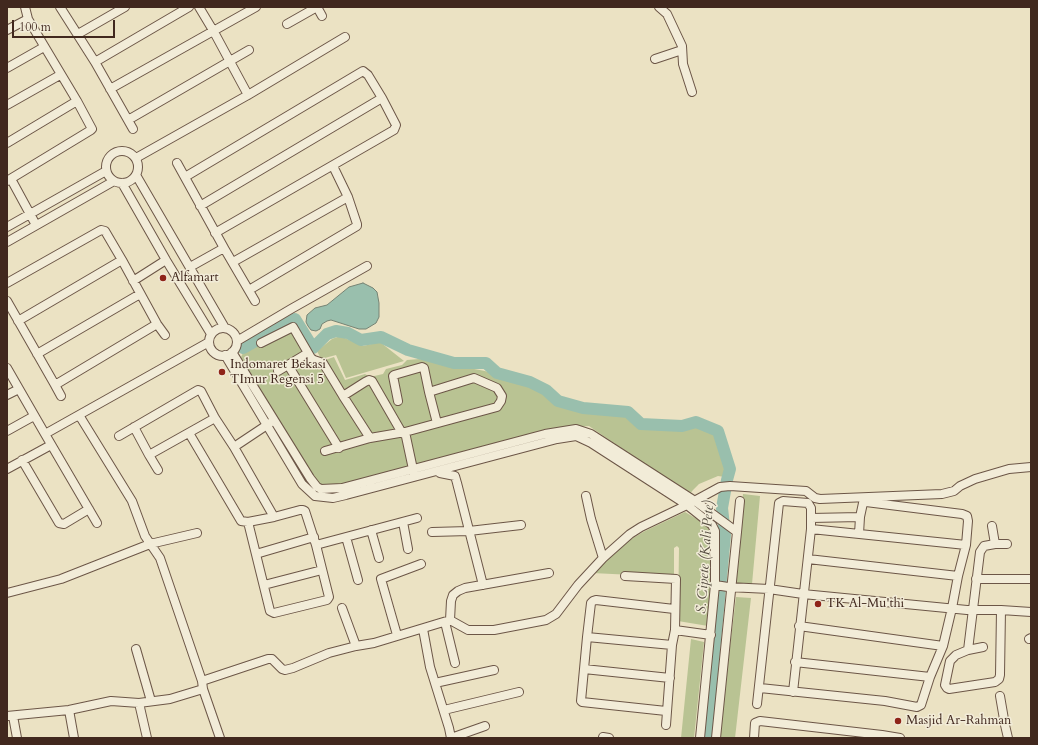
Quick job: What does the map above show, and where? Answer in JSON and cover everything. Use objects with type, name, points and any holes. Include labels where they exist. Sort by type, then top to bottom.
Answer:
[{"type":"street","points":[[25,7],[28,19],[92,127],[91,130],[9,180],[34,220]]},
{"type":"street","points":[[60,7],[95,62],[134,129]]},
{"type":"street","points":[[78,34],[125,7]]},
{"type":"street","points":[[95,62],[189,7]]},
{"type":"street","points":[[199,7],[248,95]]},
{"type":"street","points":[[110,89],[214,32],[256,7]]},
{"type":"street","points":[[287,24],[317,7],[322,16]]},
{"type":"street","points":[[659,7],[667,14],[678,37],[682,50],[683,64],[692,92]]},
{"type":"street","points":[[7,30],[28,19]]},
{"type":"street","points":[[136,158],[248,95],[345,37]]},
{"type":"street","points":[[7,68],[44,47]]},
{"type":"street","points":[[128,120],[249,50]]},
{"type":"street","points":[[655,59],[682,50]]},
{"type":"street","points":[[185,178],[363,72],[368,75],[382,98],[396,125],[394,130],[215,233]]},
{"type":"street","points":[[7,105],[60,75]]},
{"type":"street","points":[[200,206],[382,98]]},
{"type":"street","points":[[7,143],[77,101]]},
{"type":"street","points":[[7,227],[34,220],[118,182],[130,181],[136,175],[138,166],[134,155],[126,151],[118,151],[110,155],[106,163],[106,171],[111,178],[118,182],[166,260],[210,338],[212,349],[214,352],[221,355],[229,354],[237,342],[291,309],[367,266]]},
{"type":"street","points":[[177,163],[215,233],[255,301]]},
{"type":"street","points":[[249,290],[356,227],[358,224],[348,197],[333,166]]},
{"type":"street","points":[[7,242],[34,220],[106,171]]},
{"type":"street","points":[[136,175],[225,328]]},
{"type":"street","points":[[233,262],[348,197]]},
{"type":"street","points":[[7,282],[101,230],[105,231],[157,324],[165,335]]},
{"type":"street","points":[[190,267],[224,248]]},
{"type":"street","points":[[18,321],[122,260]]},
{"type":"street","points":[[133,281],[166,260]]},
{"type":"street","points":[[37,354],[140,294]]},
{"type":"street","points":[[7,301],[61,396]]},
{"type":"street","points":[[55,385],[157,324]]},
{"type":"street","points":[[261,343],[293,327],[308,353],[314,360],[323,363],[370,438]]},
{"type":"street","points":[[45,434],[210,338],[217,329],[229,329],[235,334],[237,342]]},
{"type":"street","points":[[278,371],[308,353]]},
{"type":"street","points":[[229,354],[317,487],[327,490],[342,488],[414,473],[433,472],[455,476],[483,585]]},
{"type":"street","points":[[229,354],[266,426],[302,484],[315,496],[333,498],[414,473],[556,435],[576,436],[591,443],[687,506],[714,528],[723,586],[716,738]]},
{"type":"street","points":[[288,365],[339,448]]},
{"type":"street","points":[[7,368],[97,523]]},
{"type":"street","points":[[398,401],[393,376],[409,370],[424,368],[437,423]]},
{"type":"street","points":[[325,451],[370,438],[403,433],[497,407],[502,396],[497,388],[474,378],[429,392]]},
{"type":"street","points":[[343,396],[365,382],[372,381],[403,433],[414,473]]},
{"type":"street","points":[[7,395],[19,389]]},
{"type":"street","points":[[120,436],[198,390],[201,391],[215,418],[234,447],[274,517]]},
{"type":"street","points":[[79,415],[132,501],[145,536],[160,558],[220,738]]},
{"type":"street","points":[[7,431],[34,416]]},
{"type":"street","points":[[149,455],[215,418]]},
{"type":"street","points":[[234,447],[273,421]]},
{"type":"street","points":[[134,427],[158,470]]},
{"type":"street","points":[[433,472],[576,429],[591,434],[695,501],[737,532]]},
{"type":"street","points":[[189,433],[241,521],[248,522],[303,510],[306,513],[314,537],[329,597],[327,600],[274,613],[272,612],[270,610],[248,522]]},
{"type":"street","points":[[7,469],[51,445]]},
{"type":"street","points":[[22,460],[59,524],[64,524],[89,509]]},
{"type":"street","points":[[17,738],[10,716],[69,710],[111,701],[139,703],[170,698],[268,659],[272,659],[285,670],[329,653],[374,643],[448,621],[468,630],[494,630],[546,620],[556,614],[578,585],[603,558],[630,534],[641,527],[687,506],[720,487],[730,486],[806,490],[815,498],[820,499],[942,494],[954,492],[960,486],[975,479],[1009,469],[1031,467]]},
{"type":"street","points":[[586,496],[592,526],[603,558]]},
{"type":"street","points":[[700,738],[712,635],[737,532],[740,501]]},
{"type":"street","points":[[757,704],[760,688],[779,503],[783,501],[808,503],[812,508],[808,559],[795,662],[793,692]]},
{"type":"street","points":[[760,688],[885,701],[917,706],[921,705],[930,677],[943,646],[954,609],[958,576],[966,545],[967,516],[962,514],[866,502],[863,503],[859,534]]},
{"type":"street","points":[[811,518],[860,517]]},
{"type":"street","points":[[316,545],[417,518]]},
{"type":"street","points":[[403,522],[408,549]]},
{"type":"street","points":[[432,532],[469,531],[520,525]]},
{"type":"street","points":[[992,526],[995,544]]},
{"type":"street","points":[[811,528],[966,545]]},
{"type":"street","points":[[371,530],[379,558]]},
{"type":"street","points":[[7,593],[61,579],[150,544],[197,533]]},
{"type":"street","points":[[256,554],[314,537]]},
{"type":"street","points":[[346,537],[358,580]]},
{"type":"street","points":[[968,650],[970,610],[982,548],[984,546],[995,544],[1007,544]]},
{"type":"street","points":[[808,559],[958,576]]},
{"type":"street","points":[[397,635],[381,579],[421,564]]},
{"type":"street","points":[[264,585],[322,570]]},
{"type":"street","points":[[456,663],[448,621],[453,595],[465,588],[549,573]]},
{"type":"street","points":[[625,576],[676,579],[674,609],[675,630],[672,644],[666,725]]},
{"type":"street","points":[[976,578],[1031,579]]},
{"type":"street","points":[[723,586],[769,589],[803,594],[954,609],[1031,612]]},
{"type":"street","points":[[666,711],[582,702],[584,669],[591,603],[596,600],[674,609]]},
{"type":"street","points":[[342,608],[356,646]]},
{"type":"street","points":[[983,647],[968,650],[956,655],[950,661],[946,685],[948,689],[995,682],[998,680],[1000,675],[1001,610]]},
{"type":"street","points":[[800,626],[943,646]]},
{"type":"street","points":[[423,629],[430,667],[444,710],[451,738],[485,726]]},
{"type":"street","points":[[675,630],[712,635]]},
{"type":"street","points":[[587,637],[672,644]]},
{"type":"street","points":[[136,649],[151,701]]},
{"type":"street","points":[[795,662],[930,677]]},
{"type":"street","points":[[584,669],[670,678]]},
{"type":"street","points":[[435,683],[494,670]]},
{"type":"street","points":[[444,710],[520,692]]},
{"type":"street","points":[[1000,696],[1008,738]]},
{"type":"street","points":[[139,703],[147,738]]},
{"type":"street","points":[[69,710],[74,738]]},
{"type":"street","points":[[754,738],[755,723],[760,721],[900,738]]},
{"type":"shaded area","points":[[363,283],[373,288],[377,292],[379,317],[376,323],[366,329],[359,329],[331,320],[322,324],[320,329],[316,331],[311,330],[306,322],[307,315],[315,308],[327,305],[349,287]]},
{"type":"shaded area","points":[[294,324],[319,362],[334,357],[345,380],[365,374],[370,377],[383,374],[386,369],[402,365],[407,360],[420,359],[485,371],[540,390],[558,403],[591,411],[625,414],[641,426],[683,429],[696,425],[716,432],[728,469],[725,477],[718,476],[699,484],[689,495],[589,426],[558,428],[338,486],[326,487],[315,482],[241,357],[244,351]]},
{"type":"shaded area","points":[[340,336],[363,346],[380,342],[404,361],[346,378],[336,355],[321,359],[317,351],[332,339]]},
{"type":"shaded area","points":[[743,494],[760,496],[752,584],[735,583]]},
{"type":"shaded area","points":[[685,512],[712,528],[714,574],[708,626],[678,621],[679,548],[677,546],[674,548],[674,577],[592,573],[621,545],[645,531]]},
{"type":"shaded area","points":[[736,597],[751,598],[735,738],[719,738]]},
{"type":"shaded area","points":[[691,639],[704,642],[694,738],[681,738]]},
{"type":"waterway","name":"S. Cipete (Kali Pete)","points":[[243,348],[295,319],[313,348],[327,334],[336,331],[348,333],[361,340],[381,337],[408,350],[454,363],[486,363],[497,373],[530,382],[546,390],[558,401],[583,408],[628,412],[641,424],[682,426],[696,422],[718,431],[730,469],[722,508],[725,535],[706,738]]},
{"type":"place","name":"Alfamart","points":[[163,278]]},
{"type":"place","name":"Indomaret Bekasi TImur Regensi 5","points":[[222,372]]},
{"type":"place","name":"TK Al-Mu'thi","points":[[818,604]]},
{"type":"place","name":"Masjid Ar-Rahman","points":[[898,721]]}]
